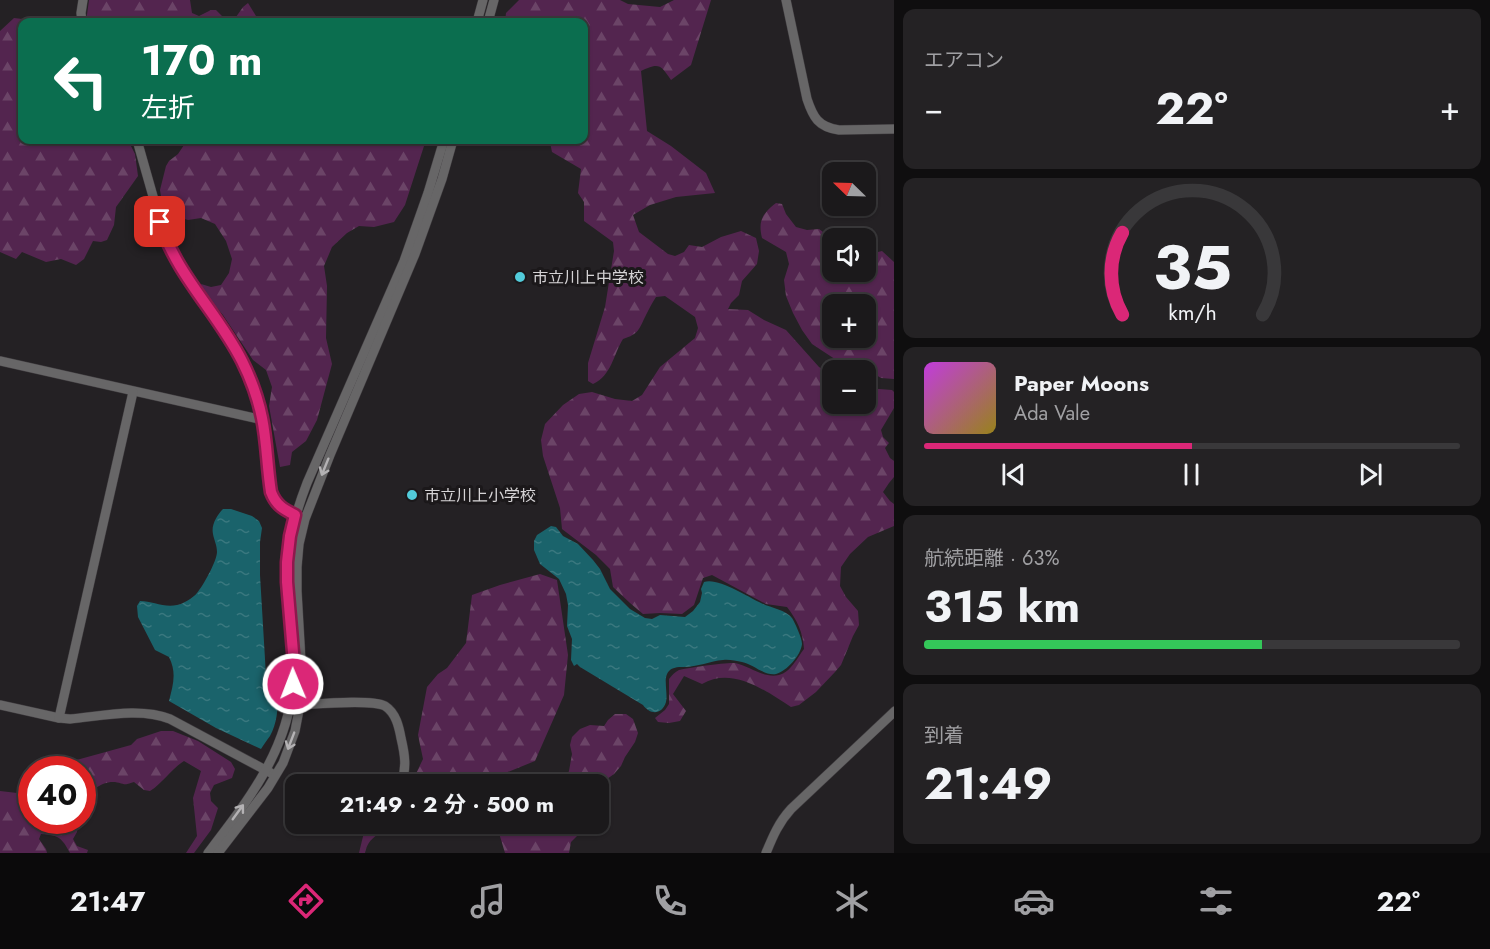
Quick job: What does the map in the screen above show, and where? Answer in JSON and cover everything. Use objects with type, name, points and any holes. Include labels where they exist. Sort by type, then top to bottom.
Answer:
[{"type":"street","points":[[82,18],[83,0]]},
{"type":"street","points":[[478,18],[483,0]]},
{"type":"street","points":[[489,18],[494,0]]},
{"type":"street","points":[[786,0],[807,99],[819,123],[830,129],[839,130],[894,129]]},
{"type":"street","points":[[138,144],[171,252],[242,360],[255,391],[263,420],[271,492],[274,500],[280,507],[300,517]]},
{"type":"street","points":[[218,853],[261,799],[276,776],[295,731],[302,678],[297,567],[300,517],[307,483],[404,261],[443,144]]},
{"type":"street","points":[[208,853],[266,770],[286,724],[294,664],[287,582],[290,536],[330,454],[415,254],[452,144]]},
{"type":"street","points":[[0,361],[263,420]]},
{"type":"street","points":[[59,718],[133,392]]},
{"type":"street","points":[[300,705],[371,703],[384,706],[394,715],[399,726],[406,762],[404,774]]},
{"type":"street","points":[[0,705],[70,719],[145,712],[160,715],[276,776]]},
{"type":"street","points":[[766,853],[782,819],[791,809],[894,711]]},
{"type":"green space","points":[[89,0],[190,0],[192,13],[199,16],[216,10],[224,18],[87,18]]},
{"type":"green space","points":[[519,0],[620,0],[628,4],[660,7],[674,0],[711,0],[691,65],[671,80],[659,66],[641,71],[647,131],[706,173],[715,193],[676,197],[650,205],[633,215],[639,232],[668,254],[675,256],[684,252],[689,245],[702,247],[721,237],[741,231],[756,238],[759,251],[757,264],[742,281],[739,295],[728,309],[748,310],[786,330],[822,369],[822,414],[876,414],[876,389],[894,392],[894,408],[881,430],[883,437],[889,443],[885,448],[894,461],[894,477],[883,492],[894,504],[894,526],[868,537],[850,554],[841,567],[840,586],[858,611],[859,625],[841,665],[816,692],[799,705],[791,707],[760,688],[737,679],[713,679],[702,684],[684,676],[673,694],[686,711],[680,721],[658,722],[655,718],[669,704],[669,679],[679,670],[735,663],[773,676],[787,671],[804,649],[797,622],[787,607],[766,604],[712,575],[703,578],[694,605],[682,614],[643,614],[613,587],[610,569],[562,529],[560,508],[543,456],[541,440],[545,424],[563,405],[579,394],[592,392],[632,401],[642,395],[660,367],[695,338],[698,328],[695,317],[665,296],[656,297],[638,330],[623,339],[604,375],[593,384],[588,381],[588,363],[605,307],[614,251],[613,242],[584,221],[584,202],[578,193],[581,169],[552,152],[550,144],[588,144],[588,18],[505,18],[506,13]]},
{"type":"green space","points":[[248,3],[257,18],[230,18],[236,17]]},
{"type":"green space","points":[[14,18],[18,18],[18,144],[130,144],[135,154],[138,176],[116,207],[114,225],[107,240],[93,241],[84,259],[76,265],[61,259],[46,262],[22,252],[16,259],[0,252],[0,31]]},
{"type":"green space","points":[[414,144],[424,146],[405,205],[394,222],[374,227],[359,226],[347,233],[332,247],[324,266],[327,286],[326,338],[332,364],[317,420],[306,441],[292,452],[290,465],[280,467],[269,406],[272,387],[266,370],[253,360],[223,315],[205,294],[201,284],[211,287],[221,285],[229,273],[232,259],[226,241],[215,224],[201,218],[188,220],[171,215],[163,208],[160,190],[166,166],[184,145]]},
{"type":"green space","points":[[776,203],[782,204],[796,227],[822,231],[822,282],[876,282],[876,252],[882,251],[894,262],[894,379],[881,378],[876,375],[876,360],[836,360],[812,344],[802,330],[786,296],[784,280],[789,264],[786,252],[762,238],[761,222],[764,214]]},
{"type":"green space","points":[[540,574],[557,580],[568,655],[564,695],[535,761],[503,774],[416,774],[423,759],[418,735],[427,687],[438,674],[447,668],[466,643],[472,595]]},
{"type":"green space","points":[[615,714],[626,714],[633,719],[638,733],[621,766],[609,778],[609,774],[568,774],[572,754],[570,745],[572,737],[580,729],[590,725],[604,726]]},
{"type":"green space","points":[[161,731],[173,731],[198,741],[231,762],[235,769],[232,778],[214,785],[210,793],[211,801],[218,808],[211,830],[194,853],[186,853],[197,836],[193,798],[201,771],[184,761],[150,791],[144,790],[134,782],[126,784],[110,782],[96,788],[96,756],[91,756],[131,745],[137,739]]},
{"type":"green space","points":[[0,791],[17,793],[18,834],[41,834],[39,839],[47,853],[0,853]]},
{"type":"green space","points":[[41,834],[76,834],[73,839],[77,846],[88,850],[87,853],[70,853],[59,838]]},
{"type":"green space","points":[[364,834],[376,834],[369,842],[365,853],[359,853]]},
{"type":"green space","points":[[499,834],[579,834],[571,842],[569,853],[505,853]]},
{"type":"water","points":[[223,509],[231,509],[252,516],[259,521],[262,528],[260,575],[266,676],[272,689],[278,695],[274,726],[261,749],[216,728],[169,701],[174,679],[169,657],[155,650],[138,617],[137,606],[140,601],[172,606],[185,602],[197,593],[216,556],[213,527]]},
{"type":"water","points":[[551,526],[556,527],[563,536],[578,544],[600,569],[610,589],[630,609],[645,618],[652,619],[660,615],[685,617],[700,602],[704,582],[716,582],[789,615],[801,638],[799,653],[789,666],[776,674],[767,673],[746,663],[728,660],[675,668],[667,674],[667,697],[664,706],[656,712],[649,711],[577,664],[574,666],[571,660],[572,639],[567,626],[566,594],[559,579],[540,564],[534,550],[537,535]]},
{"type":"place","name":"市立川上中学校","points":[[520,277]]},
{"type":"place","name":"市立川上小学校","points":[[412,495]]},
{"type":"route","points":[[160,222],[171,252],[232,344],[249,375],[263,420],[271,492],[280,507],[295,515],[287,562],[294,664],[293,684]]}]
